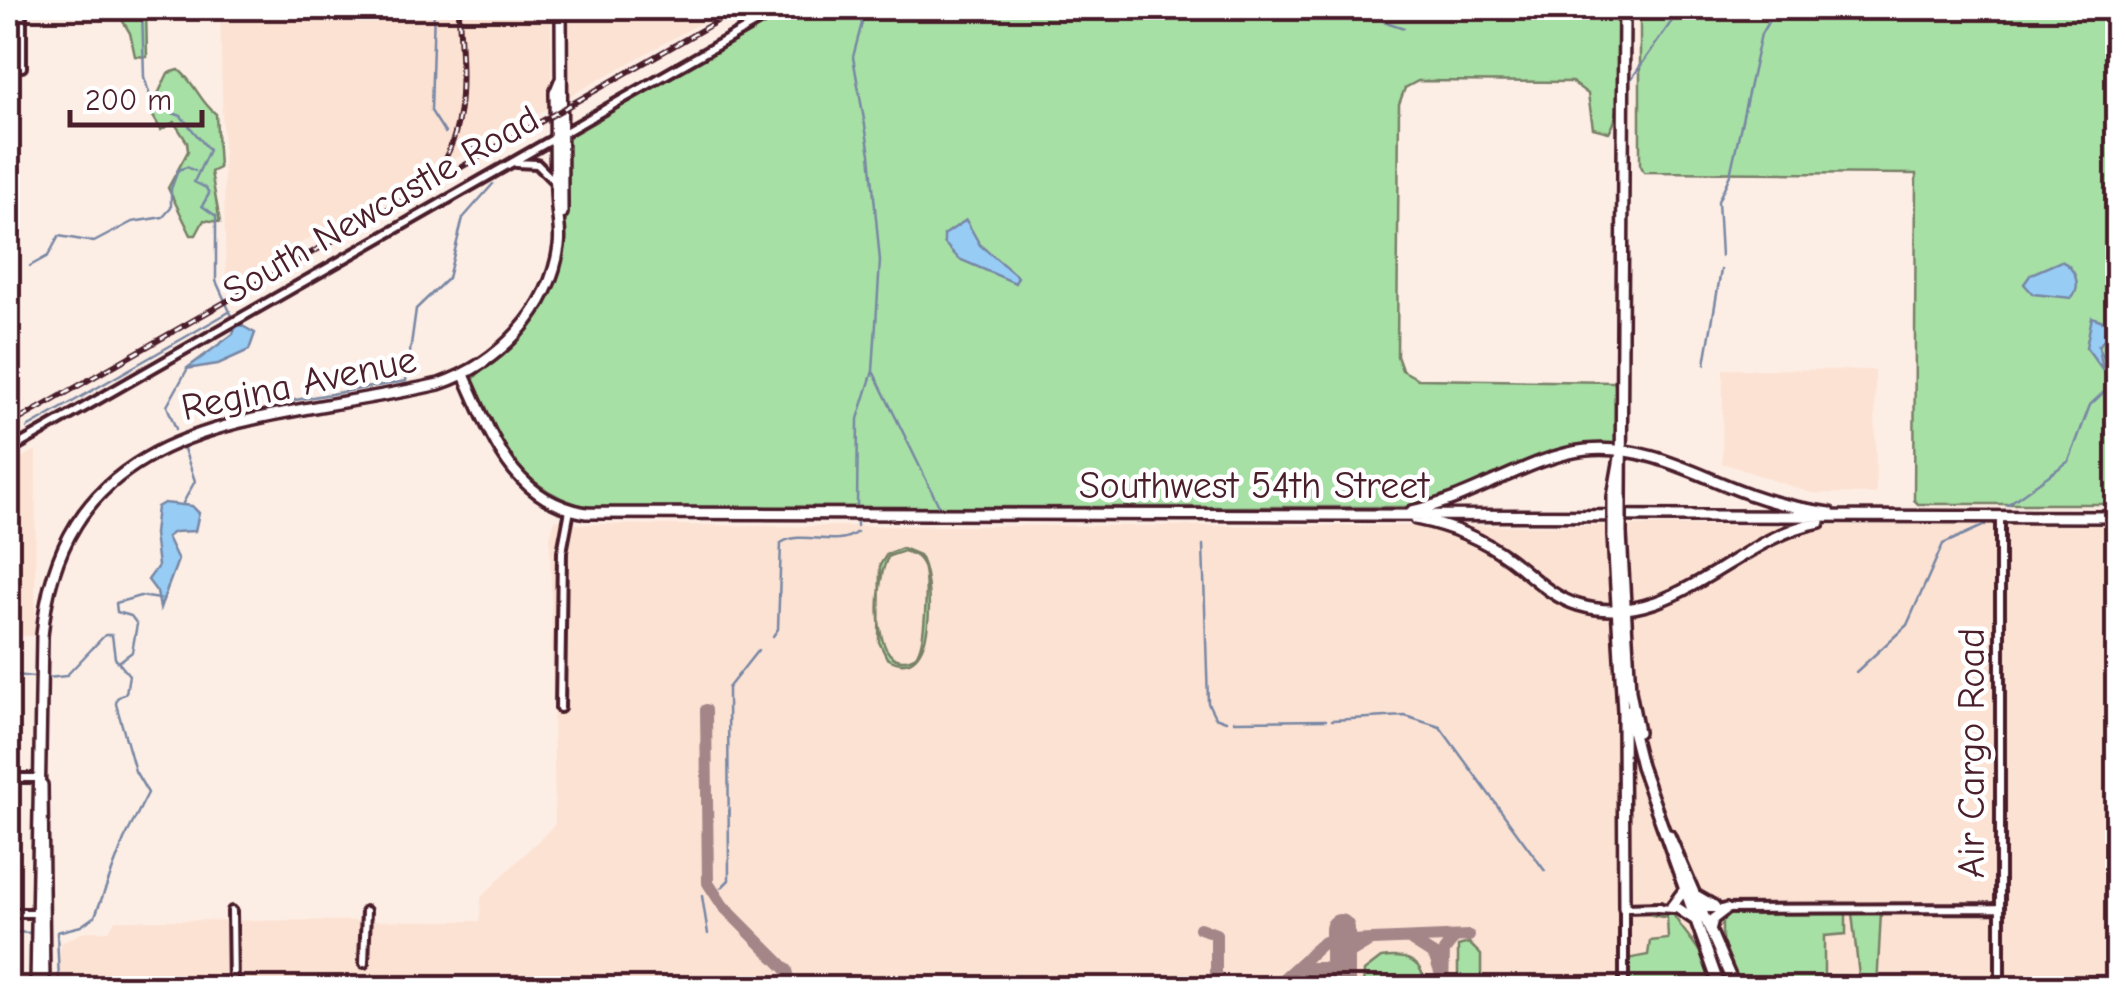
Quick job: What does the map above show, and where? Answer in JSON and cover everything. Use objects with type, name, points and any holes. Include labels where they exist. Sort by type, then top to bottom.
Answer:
[{"type":"main road","points":[[464,376],[504,346],[536,309],[556,262],[561,8]]},
{"type":"main road","points":[[1624,8],[1621,452],[1617,497],[1624,908]]},
{"type":"main road","points":[[559,220],[556,184],[560,134]]},
{"type":"main road","name":"Southwest 54th Street","points":[[464,376],[512,472],[542,498],[570,510],[607,514],[2118,518]]},
{"type":"main road","name":"Regina Avenue","points":[[44,988],[41,647],[46,600],[68,542],[92,504],[118,478],[172,442],[212,426],[408,391],[464,376]]},
{"type":"main road","points":[[1394,515],[1461,500],[1565,454],[1621,452],[1670,460],[1785,504],[1863,518]]},
{"type":"main road","points":[[1394,515],[1476,538],[1570,602],[1620,608],[1672,598],[1788,530],[1863,518]]},
{"type":"main road","points":[[1620,608],[1630,691],[1647,773]]},
{"type":"main road","points":[[1620,678],[1636,748],[1696,905],[1735,988]]},
{"type":"main road","points":[[1669,835],[1685,888],[1696,905],[1696,921],[1720,988]]},
{"type":"main road","points":[[1685,888],[1676,908],[1696,921]]},
{"type":"main road","points":[[1696,905],[1714,906]]},
{"type":"main road","points":[[1709,933],[1713,919],[1726,909]]},
{"type":"main road","name":"Regina Avenue","points":[[36,988],[41,913]]},
{"type":"street","points":[[22,8],[22,67]]},
{"type":"street","name":"South Newcastle Road","points":[[8,451],[782,8]]},
{"type":"street","points":[[505,166],[536,164],[556,184]]},
{"type":"street","points":[[560,708],[562,552],[570,510]]},
{"type":"street","name":"Air Cargo Road","points":[[2000,517],[2000,988]]},
{"type":"street","points":[[8,778],[40,778]]},
{"type":"street","points":[[1714,906],[1766,908]]},
{"type":"street","points":[[1624,988],[1624,908],[2000,908]]},
{"type":"street","points":[[232,911],[233,988]]},
{"type":"street","points":[[364,963],[366,911]]},
{"type":"street","points":[[8,958],[8,912],[41,913]]},
{"type":"shaded area","points":[[8,8],[20,8],[22,401],[8,409]]},
{"type":"shaded area","points":[[220,8],[551,8],[552,106],[226,284]]},
{"type":"shaded area","points":[[566,8],[727,8],[567,98]]},
{"type":"shaded area","points":[[1723,369],[1875,370],[1876,494],[1811,493],[1722,463]]},
{"type":"shaded area","points":[[36,450],[35,636],[8,636],[8,465]]},
{"type":"shaded area","points":[[555,519],[576,524],[791,526],[2117,525],[2117,988],[56,988],[61,943],[86,931],[109,931],[115,920],[480,921],[481,897],[555,824],[550,537]]},
{"type":"green space","points":[[115,8],[146,8],[147,57],[135,56],[130,33]]},
{"type":"green space","points":[[785,8],[1618,8],[1619,92],[1609,132],[1593,128],[1588,94],[1572,82],[1418,81],[1405,88],[1399,104],[1397,356],[1402,370],[1418,379],[1614,382],[1618,390],[1616,443],[1586,448],[1421,507],[589,507],[546,490],[528,477],[500,443],[473,380],[528,330],[547,299],[560,255],[568,139],[577,126]]},
{"type":"green space","points":[[1640,8],[2117,8],[2117,504],[1918,504],[1914,500],[1916,174],[1644,172],[1640,164]]},
{"type":"green space","points":[[179,70],[216,114],[219,168],[211,172],[220,222],[204,220],[196,235],[191,235],[168,188],[188,151],[187,142],[174,122],[161,130],[150,111],[168,73]]},
{"type":"green space","points":[[902,548],[919,555],[924,567],[928,584],[928,626],[923,644],[916,658],[904,663],[887,658],[879,642],[879,623],[890,654],[900,660],[916,656],[924,626],[925,574],[913,554],[904,551],[889,556],[880,593],[880,565],[887,554]]},
{"type":"green space","points":[[1846,912],[1846,934],[1824,936],[1824,975],[1859,976],[1852,913],[1881,912],[1877,988],[1741,988],[1722,951],[1722,914]]},
{"type":"green space","points":[[1648,914],[1673,914],[1707,965],[1712,988],[1627,988],[1627,959],[1648,955],[1650,941],[1668,939],[1667,918]]},
{"type":"green space","points":[[1469,943],[1481,955],[1481,988],[1458,988],[1458,946]]},
{"type":"green space","points":[[1381,958],[1412,961],[1421,971],[1425,988],[1363,988],[1364,971]]},
{"type":"water","points":[[966,220],[980,245],[1018,277],[1015,283],[959,259],[944,243],[944,235]]},
{"type":"water","points":[[2061,261],[2076,277],[2072,298],[2033,294],[2024,284],[2031,274]]},
{"type":"water","points":[[2092,317],[2117,326],[2117,336],[2103,340],[2099,347],[2103,370],[2086,347]]},
{"type":"water","points":[[237,323],[255,333],[249,350],[218,364],[186,369],[233,334]]},
{"type":"water","points":[[164,503],[192,506],[199,513],[195,531],[174,532],[167,537],[178,560],[160,608],[157,592],[148,580],[158,566],[154,534],[157,507]]},
{"type":"waterway","points":[[142,8],[144,77],[151,99]]},
{"type":"waterway","points":[[434,8],[431,111],[445,133]]},
{"type":"waterway","points":[[856,8],[862,23],[853,57],[870,154],[880,261],[873,371],[858,419],[857,505]]},
{"type":"waterway","points":[[1371,8],[1383,21],[1404,28]]},
{"type":"waterway","points":[[1632,78],[1681,8]]},
{"type":"waterway","points":[[1721,256],[1718,201],[1730,175],[1761,34],[1775,10],[1789,8]]},
{"type":"waterway","points":[[154,102],[159,108],[181,116],[209,150],[194,182],[206,188],[209,194],[202,206],[216,216],[216,281],[231,314]]},
{"type":"waterway","points":[[461,143],[480,151]]},
{"type":"waterway","points":[[30,266],[48,256],[59,236],[94,242],[132,222],[163,217],[171,208],[171,189],[178,170],[187,167],[195,171]]},
{"type":"waterway","points":[[266,405],[406,381],[416,309],[448,278],[463,218],[493,184]]},
{"type":"waterway","points":[[1705,364],[1721,270]]},
{"type":"waterway","points":[[2110,323],[2118,296]]},
{"type":"waterway","points":[[27,428],[229,312]]},
{"type":"waterway","points":[[2007,505],[2069,461],[2090,405],[2107,389],[2113,375],[2098,345]]},
{"type":"waterway","points":[[176,429],[167,406],[188,368]]},
{"type":"waterway","points":[[874,373],[939,506]]},
{"type":"waterway","points":[[183,446],[195,481],[183,503]]},
{"type":"waterway","points":[[857,521],[857,526]]},
{"type":"waterway","points":[[1856,672],[1907,625],[1943,544],[1985,525]]},
{"type":"waterway","points":[[773,636],[778,629],[781,543],[799,538],[839,539],[857,532]]},
{"type":"waterway","points":[[1203,545],[1208,703],[1215,717],[1226,721]]},
{"type":"waterway","points":[[120,661],[132,652],[137,624],[131,616],[117,612],[116,603],[140,596],[160,599]]},
{"type":"waterway","points":[[48,678],[66,676],[105,635],[112,635],[115,658],[129,675],[126,693],[117,698],[116,704],[135,771],[148,793],[124,840],[95,916],[81,926],[57,932],[59,981],[64,988]]},
{"type":"waterway","points":[[721,888],[729,880],[728,688],[758,650]]},
{"type":"waterway","points":[[8,674],[33,677]]},
{"type":"waterway","points":[[1332,720],[1405,716],[1440,727],[1545,871]]},
{"type":"waterway","points":[[1234,721],[1326,720]]},
{"type":"waterway","points":[[702,896],[708,934]]},
{"type":"waterway","points":[[12,932],[32,933]]},
{"type":"taxiway","points":[[706,710],[708,883],[723,906],[787,970],[790,983]]},
{"type":"taxiway","points":[[1200,928],[1216,934],[1216,988]]},
{"type":"taxiway","points":[[1273,988],[1324,942],[1469,936]]},
{"type":"taxiway","points":[[1443,988],[1444,951],[1455,937]]},
{"type":"taxiway","points":[[1412,941],[1434,955],[1443,980]]},
{"type":"taxiway","points":[[1340,977],[1347,955],[1367,943]]},
{"type":"taxiway","points":[[1297,968],[1322,968],[1338,988]]},
{"type":"taxiway","points":[[2085,980],[2118,980]]},
{"type":"taxiway","points":[[776,988],[790,983],[802,988]]},
{"type":"runway","points":[[1340,929],[1340,988]]},
{"type":"railway","points":[[8,426],[740,8]]},
{"type":"railway","points":[[430,180],[443,162],[458,122],[462,78],[459,12]]}]
